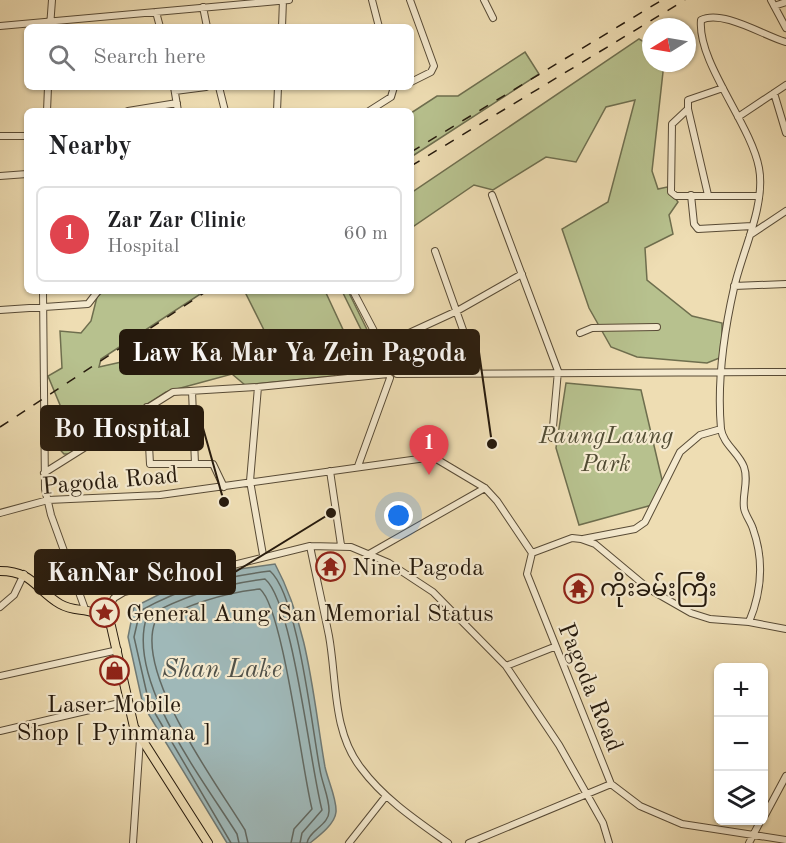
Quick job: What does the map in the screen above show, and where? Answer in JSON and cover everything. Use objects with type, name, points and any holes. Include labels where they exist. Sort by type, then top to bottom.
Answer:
[{"type":"main road","points":[[0,571],[24,574],[62,605],[85,609],[104,618],[111,626],[134,727],[208,843]]},
{"type":"street","points":[[52,0],[50,24],[285,0],[282,24]]},
{"type":"street","points":[[372,0],[378,24]]},
{"type":"street","points":[[410,0],[434,66],[431,72],[414,80]]},
{"type":"street","points":[[484,0],[493,18]]},
{"type":"street","points":[[786,2],[773,3],[786,28]]},
{"type":"street","points":[[203,7],[206,24]]},
{"type":"street","points":[[156,12],[159,24]]},
{"type":"street","points":[[749,622],[761,582],[760,562],[753,527],[744,508],[746,477],[744,467],[721,429],[723,372],[734,286],[750,236],[758,196],[759,168],[753,148],[723,88],[706,46],[701,23],[705,18],[735,22],[786,42]]},
{"type":"street","points":[[0,26],[24,25]]},
{"type":"street","points":[[738,117],[786,85]]},
{"type":"street","points":[[708,195],[688,109],[688,99],[723,88]]},
{"type":"street","points":[[47,108],[48,90]]},
{"type":"street","points":[[174,90],[178,108]]},
{"type":"street","points":[[220,90],[224,108]]},
{"type":"street","points":[[277,108],[278,90]]},
{"type":"street","points":[[374,108],[391,97],[395,90]]},
{"type":"street","points":[[774,93],[786,133]]},
{"type":"street","points":[[146,108],[177,103]]},
{"type":"street","points":[[688,109],[672,124],[669,169],[673,195],[758,196]]},
{"type":"street","points":[[0,136],[24,136]]},
{"type":"street","points":[[0,176],[24,174]]},
{"type":"street","points":[[492,195],[558,371],[552,438]]},
{"type":"street","points":[[691,195],[694,224],[698,229],[752,226]]},
{"type":"street","points":[[750,236],[786,210]]},
{"type":"street","points":[[435,251],[478,372]]},
{"type":"street","points":[[381,346],[457,311],[522,274]]},
{"type":"street","points":[[734,286],[786,284]]},
{"type":"street","points":[[43,294],[44,473],[48,500],[85,609]]},
{"type":"street","points":[[0,310],[88,304],[96,294]]},
{"type":"street","points":[[355,294],[381,346],[392,374],[358,466]]},
{"type":"street","points":[[580,333],[592,328],[657,327]]},
{"type":"street","points":[[44,473],[173,392],[258,387],[392,374],[558,371],[786,372]]},
{"type":"street","points":[[258,387],[250,481],[263,555]]},
{"type":"street","points":[[192,390],[195,464]]},
{"type":"street","points":[[147,407],[149,463],[213,464],[224,487]]},
{"type":"street","points":[[581,539],[635,528],[645,522],[680,452],[700,435],[721,429]]},
{"type":"street","name":"Pagoda Road","points":[[0,513],[48,500],[160,495],[432,457],[485,488],[497,501],[532,553],[527,574],[611,784],[640,806],[682,824],[751,840],[786,840]]},
{"type":"street","points":[[330,471],[341,545]]},
{"type":"street","points":[[369,554],[485,488]]},
{"type":"street","points":[[532,553],[572,538],[581,539],[595,544],[649,589],[691,613],[710,619],[749,622],[786,629]]},
{"type":"street","points":[[104,618],[114,598],[124,592],[263,555],[310,546],[341,545],[369,554],[389,563],[433,592],[506,666],[559,744],[585,795],[603,823],[609,843]]},
{"type":"street","points":[[310,546],[329,638],[339,717],[360,767],[386,796],[448,843]]},
{"type":"street","points":[[0,607],[14,595],[24,574]]},
{"type":"street","points":[[506,666],[555,647]]},
{"type":"street","points":[[0,676],[118,650]]},
{"type":"street","points":[[0,731],[128,700]]},
{"type":"street","points":[[133,843],[140,739]]},
{"type":"street","points":[[768,808],[786,776]]},
{"type":"street","points":[[469,843],[611,784]]},
{"type":"street","points":[[349,843],[386,796]]},
{"type":"street","points":[[751,840],[759,825]]},
{"type":"green space","points":[[639,39],[642,41],[642,72],[663,72],[652,171],[658,189],[667,187],[678,202],[669,215],[673,234],[645,248],[647,280],[692,316],[722,323],[722,357],[707,363],[637,357],[611,347],[589,308],[562,229],[608,202],[635,100],[606,107],[576,162],[546,157],[493,190],[474,185],[414,226],[414,191]]},
{"type":"green space","points":[[525,52],[539,74],[414,155],[414,111],[437,96],[458,96]]},
{"type":"green space","points":[[100,294],[200,294],[101,359],[99,367],[175,350],[244,354],[271,344],[246,294],[326,294],[359,364],[344,366],[334,376],[245,385],[232,374],[166,392],[69,454],[64,454],[49,438],[65,417],[48,376],[62,368],[60,331],[81,333],[91,321],[97,297]]},
{"type":"green space","points":[[343,294],[349,294],[386,368],[381,370]]},
{"type":"green space","name":"PaungLaung Park","points":[[566,383],[641,390],[663,484],[652,505],[579,525],[556,448]]},
{"type":"water","name":"Shan Lake","points":[[275,564],[303,638],[325,767],[334,796],[336,812],[330,825],[310,843],[227,843],[143,705],[128,637],[134,607],[180,584],[232,570]]},
{"type":"railway","points":[[414,150],[662,0]]},
{"type":"railway","points":[[414,164],[685,0]]},
{"type":"railway","points":[[0,427],[202,294]]},
{"type":"place","name":"Law Ka Mar Ya Zein Pagoda","points":[[492,444]]},
{"type":"place","name":"Zar Zar Clinic","points":[[429,475]]},
{"type":"place","name":"Bo Hospital","points":[[224,502]]},
{"type":"place","name":"KanNar School","points":[[331,513]]},
{"type":"place","name":"Nine Pagoda","points":[[331,567]]},
{"type":"place","name":"ကိုးခမ်းကြီး","points":[[579,588]]},
{"type":"place","name":"General Aung San Memorial Status","points":[[105,613]]},
{"type":"place","name":"Laser Mobile Shop [ Pyinmana ]","points":[[114,671]]}]
